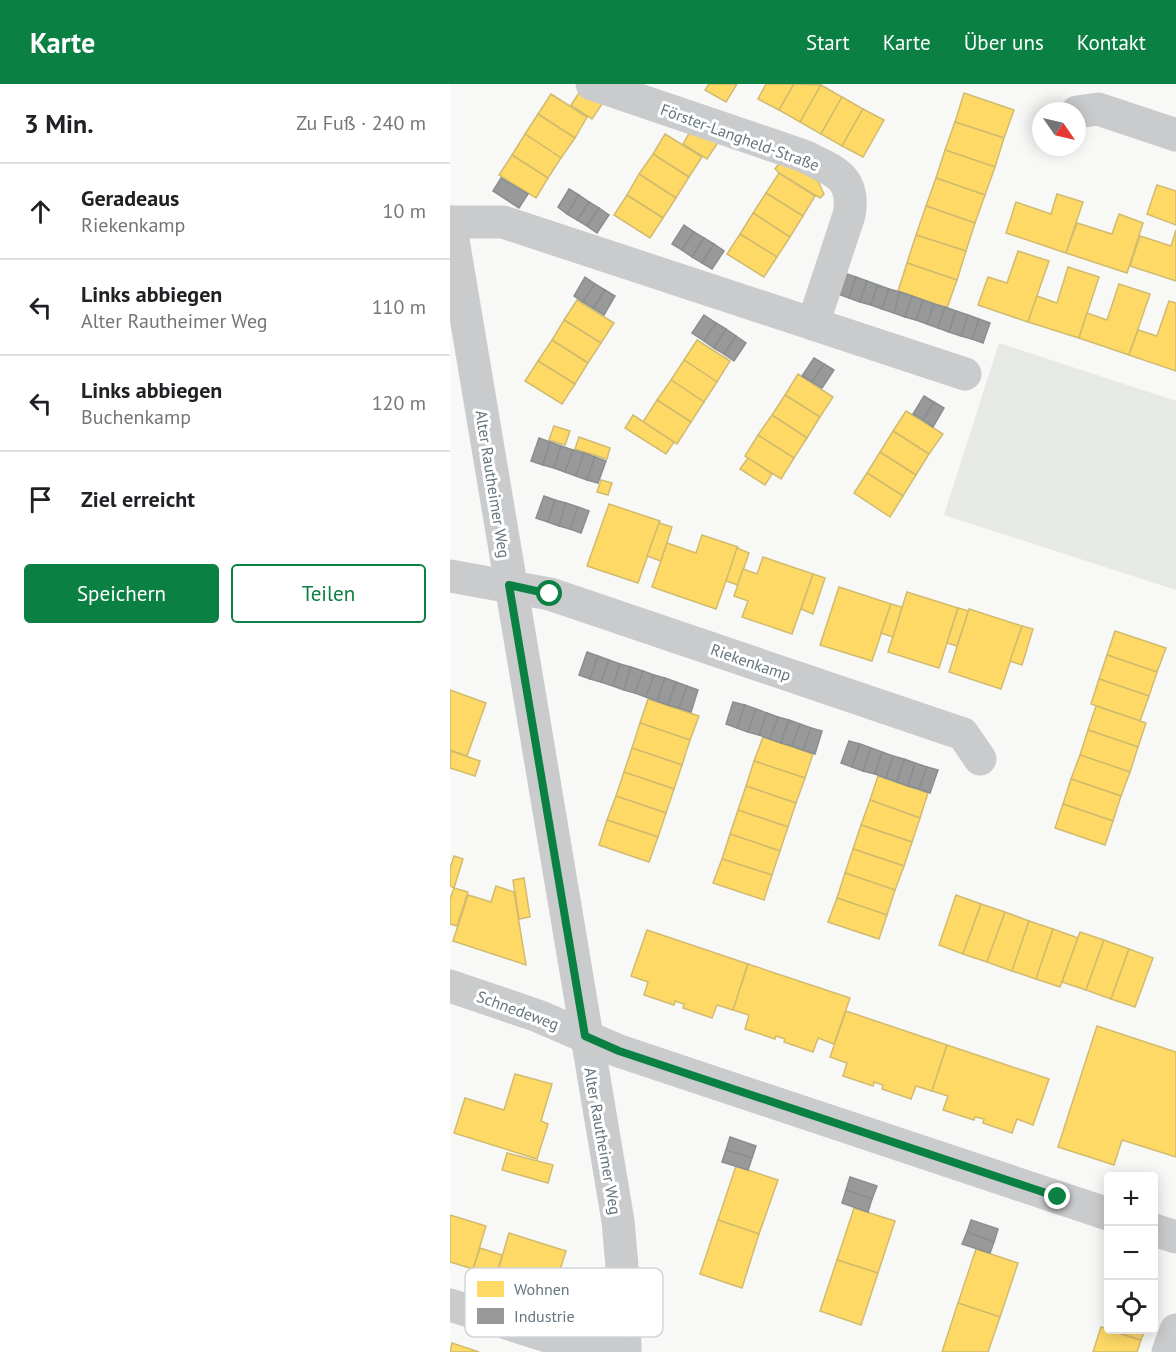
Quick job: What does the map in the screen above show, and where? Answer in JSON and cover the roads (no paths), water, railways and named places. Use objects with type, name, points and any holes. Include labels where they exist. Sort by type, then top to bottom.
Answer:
[{"type":"street","name":"Förster-Langheld-Straße","points":[[591,84],[804,156],[822,165],[849,185],[852,197],[849,215],[813,324]]},
{"type":"street","points":[[1086,110],[1098,109],[1176,135]]},
{"type":"street","points":[[450,222],[503,222],[965,374]]},
{"type":"street","name":"Alter Rautheimer Weg","points":[[450,222],[509,585],[618,1221],[622,1268]]},
{"type":"street","name":"Riekenkamp","points":[[450,576],[550,594],[963,734],[980,759]]},
{"type":"street","name":"Schnedeweg","points":[[450,986],[538,1016],[619,1051],[1104,1213]]},
{"type":"street","points":[[1158,1231],[1176,1237]]},
{"type":"street","points":[[450,1305],[465,1310]]},
{"type":"street","points":[[1168,1352],[1176,1330]]},
{"type":"street","points":[[550,1337],[620,1352]]},
{"type":"street","name":"Alter Rautheimer Weg","points":[[625,1337],[625,1352]]}]
